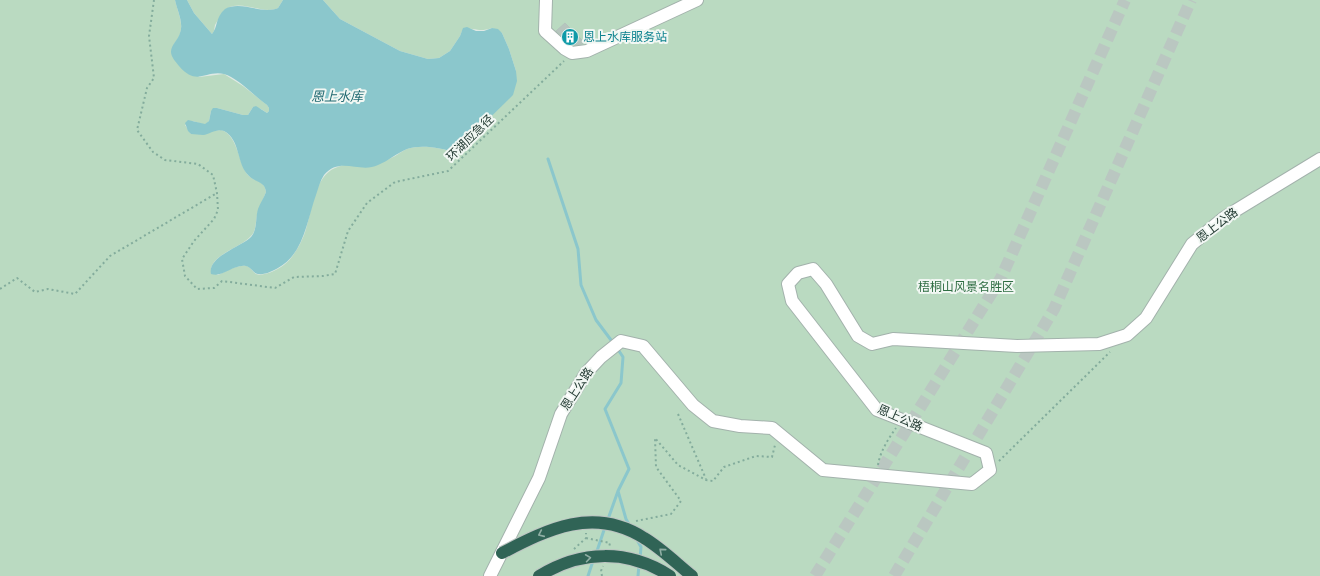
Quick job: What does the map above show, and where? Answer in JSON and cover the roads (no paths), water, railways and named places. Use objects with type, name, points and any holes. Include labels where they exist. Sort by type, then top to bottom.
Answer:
[{"type":"highway","points":[[502,553],[550,530],[566,525],[598,522],[629,530],[643,537],[692,576]]},
{"type":"highway","points":[[539,576],[552,568],[570,561],[603,556],[623,557],[639,560],[656,567],[670,576]]},
{"type":"street","points":[[546,0],[545,31],[565,49],[572,53],[587,51],[697,0]]},
{"type":"street","name":"恩上公路","points":[[490,576],[539,478],[561,414],[586,373],[600,356],[621,341],[643,346],[693,405],[713,421],[740,426],[772,428],[823,470],[972,484],[990,470],[986,453],[877,410],[792,301],[788,284],[798,273],[813,270],[826,284],[858,336],[872,344],[893,339],[1017,346],[1099,344],[1128,335],[1146,318],[1192,244],[1225,217],[1320,159]]},
{"type":"water","name":"恩上水库","points":[[175,0],[187,0],[194,13],[212,34],[222,12],[231,7],[238,6],[272,10],[278,8],[283,0],[323,0],[340,19],[400,51],[428,59],[439,58],[450,51],[460,36],[463,28],[467,27],[476,31],[484,31],[492,28],[498,29],[502,33],[509,49],[516,71],[517,81],[513,95],[455,152],[431,147],[418,147],[407,149],[382,163],[371,167],[364,168],[343,166],[330,169],[320,182],[307,225],[299,245],[287,262],[278,268],[261,274],[256,273],[246,266],[241,266],[215,275],[211,274],[211,268],[214,262],[253,235],[258,209],[266,192],[262,184],[249,176],[245,171],[236,146],[229,135],[221,130],[203,135],[191,134],[185,123],[188,120],[205,124],[209,121],[213,108],[248,115],[253,107],[256,106],[267,113],[269,108],[235,79],[229,76],[217,73],[196,77],[191,76],[179,66],[171,54],[172,47],[179,36],[181,29],[181,21]]},
{"type":"waterway","points":[[548,159],[578,249],[581,285],[596,320],[614,344]]},
{"type":"waterway","points":[[617,348],[623,357],[621,383],[605,409],[629,469],[618,491],[626,519],[630,526]]},
{"type":"waterway","points":[[607,522],[618,491]]},
{"type":"waterway","points":[[596,554],[605,527]]},
{"type":"waterway","points":[[636,538],[641,547],[640,559]]},
{"type":"waterway","points":[[588,576],[593,561]]},
{"type":"waterway","points":[[638,576],[639,565]]},
{"type":"tunnel","points":[[815,576],[1001,278],[1125,0]]},
{"type":"tunnel","points":[[894,576],[1054,309],[1191,0]]},
{"type":"place","name":"恩上水库服务站","points":[[570,37]]},
{"type":"park label","name":"梧桐山风景名胜区","points":[[966,287]]}]
